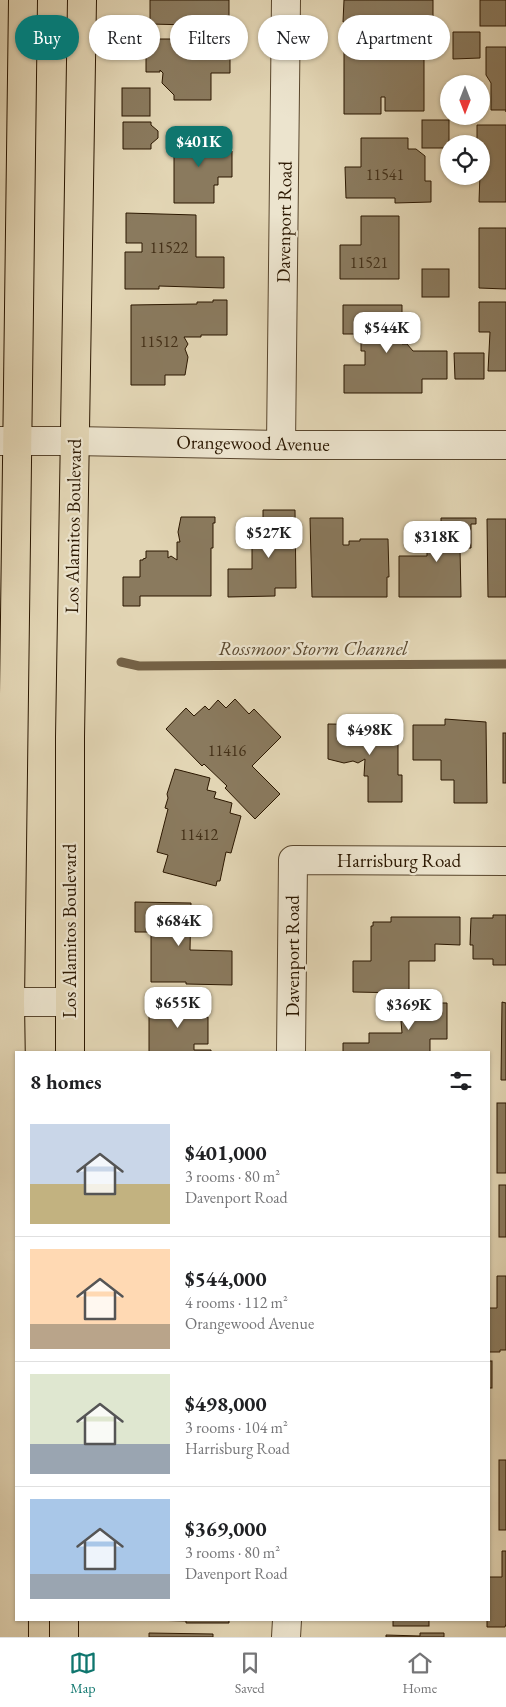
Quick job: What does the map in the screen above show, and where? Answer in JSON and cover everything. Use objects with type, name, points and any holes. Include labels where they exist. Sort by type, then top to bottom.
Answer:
[{"type":"main road","points":[[14,1637],[13,1204],[5,1002],[8,441],[23,0]]},
{"type":"main road","name":"Los Alamitos Boulevard","points":[[70,1051],[70,737],[82,0]]},
{"type":"main road","points":[[64,1621],[64,1637]]},
{"type":"street","name":"Davenport Road","points":[[281,445],[286,0]]},
{"type":"street","name":"Orangewood Avenue","points":[[8,441],[281,445],[506,444]]},
{"type":"street","name":"Davenport Road","points":[[291,1051],[293,860]]},
{"type":"street","name":"Harrisburg Road","points":[[293,860],[506,860]]},
{"type":"street","points":[[5,1002],[69,1002]]},
{"type":"street","points":[[286,1637],[287,1621]]},
{"type":"building","points":[[150,0],[229,0],[229,15],[170,15],[170,25],[160,24],[160,15],[150,15]]},
{"type":"building","points":[[344,0],[433,0],[433,15],[343,15]]},
{"type":"building","points":[[480,0],[506,0],[506,26],[480,26]]},
{"type":"building","points":[[453,32],[480,32],[480,58],[453,59]]},
{"type":"building","points":[[160,39],[170,39],[170,60],[230,60],[230,73],[211,73],[211,100],[174,100],[174,95],[162,83],[163,73],[160,70],[160,72],[146,72],[146,60],[160,60]]},
{"type":"building","points":[[486,47],[506,47],[506,110],[491,110],[490,75],[486,75]]},
{"type":"building","points":[[344,60],[424,60],[424,111],[385,111],[385,97],[381,97],[381,114],[344,114]]},
{"type":"building","points":[[122,88],[150,88],[150,116],[122,116]]},
{"type":"building","points":[[422,120],[440,120],[440,125],[449,125],[449,135],[440,135],[440,148],[422,148]]},
{"type":"building","points":[[123,122],[151,122],[151,125],[158,131],[158,138],[151,144],[151,149],[123,149]]},
{"type":"building","points":[[477,125],[506,125],[506,202],[479,202],[480,185],[490,185],[490,135],[477,135]]},
{"type":"building","points":[[174,133],[189,133],[189,140],[225,140],[225,137],[229,137],[229,151],[232,151],[232,177],[218,177],[218,185],[214,185],[214,203],[174,203]]},
{"type":"building","points":[[361,138],[408,138],[408,149],[416,149],[425,156],[425,181],[431,181],[431,202],[395,203],[395,198],[346,198],[345,167],[361,167]]},
{"type":"building","points":[[126,213],[196,215],[196,257],[224,257],[224,288],[159,286],[159,289],[125,289],[125,252],[142,252],[142,243],[126,243]]},
{"type":"building","points":[[361,216],[399,216],[399,279],[340,279],[340,245],[361,245]]},
{"type":"building","points":[[479,228],[506,228],[506,289],[479,288]]},
{"type":"building","points":[[422,269],[449,269],[449,297],[422,297]]},
{"type":"building","points":[[213,300],[227,300],[227,335],[184,337],[188,344],[185,349],[188,357],[185,375],[165,375],[165,385],[131,385],[131,305],[197,304],[197,302],[213,302]]},
{"type":"building","points":[[479,302],[506,302],[506,371],[488,371],[490,332],[479,332]]},
{"type":"building","points":[[343,305],[402,305],[402,344],[407,344],[413,351],[447,351],[447,379],[422,379],[422,393],[344,393],[344,365],[365,365],[365,351],[361,351],[361,336],[367,336],[367,334],[343,334]]},
{"type":"building","points":[[454,353],[484,353],[484,379],[455,379]]},
{"type":"building","points":[[263,510],[295,510],[296,588],[275,588],[275,596],[228,597],[228,569],[252,569],[252,535],[263,535]]},
{"type":"building","points":[[181,517],[215,517],[215,523],[213,523],[213,548],[211,548],[211,596],[140,596],[140,606],[123,606],[123,577],[140,577],[140,560],[146,558],[146,551],[168,551],[168,558],[171,556],[177,560],[177,542],[180,542],[178,532]]},
{"type":"building","points":[[310,518],[343,518],[343,545],[349,545],[349,541],[360,541],[360,539],[388,539],[389,577],[387,577],[387,597],[312,597]]},
{"type":"building","points":[[441,518],[476,518],[476,524],[471,524],[471,548],[460,548],[461,597],[399,597],[399,556],[427,556],[427,542],[441,542]]},
{"type":"building","points":[[487,519],[506,519],[506,597],[488,597]]},
{"type":"building","points":[[235,699],[249,714],[254,709],[281,737],[252,766],[280,794],[255,819],[225,788],[227,786],[204,764],[202,766],[166,729],[186,708],[194,716],[205,706],[209,710],[218,700],[226,708]]},
{"type":"building","points":[[445,719],[486,722],[487,803],[454,803],[454,780],[441,780],[441,760],[413,760],[413,725],[445,725]]},
{"type":"building","points":[[328,724],[398,725],[398,775],[402,775],[402,802],[368,802],[368,776],[364,776],[365,759],[358,763],[353,761],[344,763],[328,759]]},
{"type":"building","points":[[503,733],[506,733],[506,783],[503,783]]},
{"type":"building","points":[[175,769],[210,778],[207,790],[216,792],[214,798],[232,803],[230,813],[241,816],[231,853],[226,852],[220,881],[217,881],[216,886],[163,872],[168,855],[157,852],[168,809],[165,808],[168,798],[167,794]]},
{"type":"building","points":[[135,902],[191,903],[190,950],[232,951],[232,985],[151,982],[151,932],[135,932]]},
{"type":"building","points":[[493,915],[506,915],[506,965],[493,965],[493,959],[473,959],[473,945],[470,945],[471,918],[493,918]]},
{"type":"building","points":[[391,917],[460,917],[460,945],[435,944],[435,961],[409,961],[409,993],[353,992],[353,961],[371,961],[371,926],[373,926],[373,922],[391,922]]},
{"type":"building","points":[[200,1000],[205,1000],[205,1017],[208,1017],[208,1044],[194,1044],[194,1050],[211,1050],[149,1051],[149,1007],[200,1007]]},
{"type":"building","points":[[502,1002],[506,1003],[506,1080],[501,1080]]},
{"type":"building","points":[[402,1003],[447,1003],[447,1039],[430,1039],[430,1051],[343,1051],[343,1043],[369,1043],[369,1033],[402,1033],[400,1009],[402,1009]]},
{"type":"building","points":[[497,1103],[506,1103],[506,1173],[497,1173]]},
{"type":"building","points":[[499,1185],[506,1185],[506,1237],[499,1237]]},
{"type":"building","points":[[497,1276],[506,1276],[506,1350],[490,1352],[490,1308],[497,1308]]},
{"type":"building","points":[[490,1361],[492,1361],[492,1388],[490,1388]]},
{"type":"building","points":[[499,1460],[506,1460],[506,1530],[499,1530]]},
{"type":"building","points":[[502,1551],[506,1551],[506,1624],[505,1627],[487,1627],[487,1621],[490,1621],[490,1577],[502,1577]]},
{"type":"building","points":[[186,1621],[229,1621],[229,1623],[186,1623]]},
{"type":"building","points":[[393,1621],[429,1621],[429,1626],[393,1626]]},
{"type":"building","points":[[149,1633],[213,1634],[213,1637],[149,1637]]},
{"type":"building","points":[[420,1633],[444,1633],[444,1637],[386,1637],[386,1635],[420,1636]]},
{"type":"waterway","name":"Rossmoor Storm Channel","points":[[121,662],[139,666],[506,664]]}]
